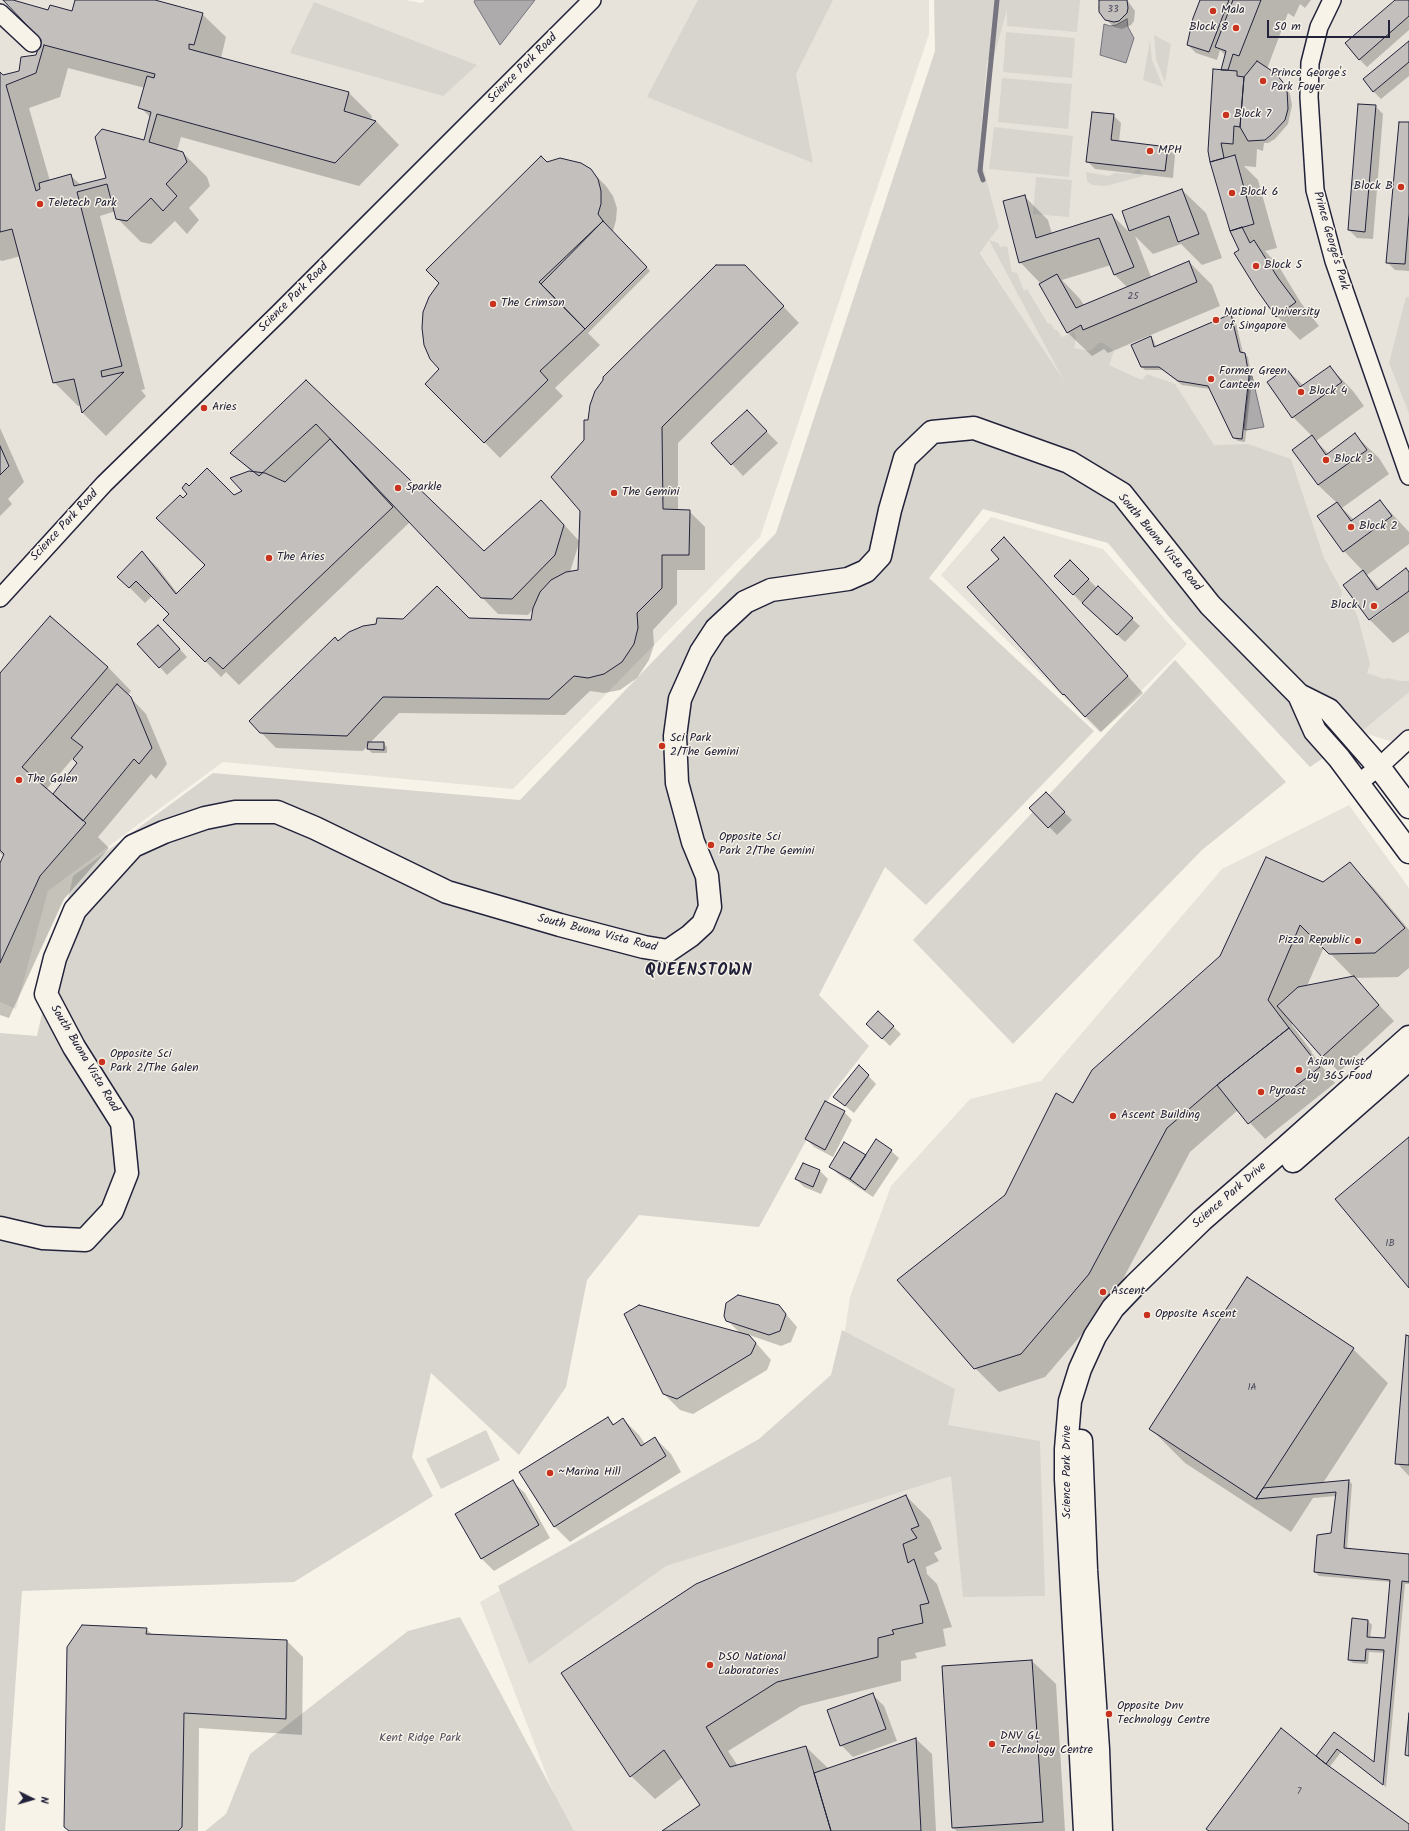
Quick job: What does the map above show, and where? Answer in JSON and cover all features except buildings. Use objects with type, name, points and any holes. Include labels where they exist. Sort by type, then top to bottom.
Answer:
[{"type":"street","name":"Science Park Road","points":[[0,598],[104,484],[279,314],[592,0]]},
{"type":"street","name":"Prince George's Park","points":[[1332,0],[1319,27],[1310,63],[1309,97],[1315,190],[1334,261],[1409,476]]},
{"type":"street","points":[[0,13],[32,43]]},
{"type":"street","name":"South Buona Vista Road","points":[[0,1228],[43,1238],[85,1240],[112,1211],[127,1173],[122,1123],[74,1047],[46,994],[55,958],[75,910],[133,846],[164,832],[204,818],[235,812],[277,812],[315,828],[447,892],[560,925],[650,948],[668,951],[690,936],[703,924],[710,907],[707,876],[693,842],[677,783],[675,736],[680,699],[701,652],[716,629],[745,602],[771,590],[848,579],[866,571],[880,556],[890,510],[905,458],[932,432],[974,428],[1069,462],[1122,494],[1210,605],[1299,695],[1329,710],[1379,767],[1409,807]]},
{"type":"street","name":"South Buona Vista Road","points":[[1299,695],[1315,731],[1339,758],[1409,852]]},
{"type":"street","points":[[1357,784],[1379,767],[1409,739]]},
{"type":"street","name":"Science Park Drive","points":[[1101,1831],[1098,1749],[1080,1452],[1084,1404],[1093,1372],[1123,1313],[1207,1226],[1292,1142],[1409,1037]]},
{"type":"street","name":"Science Park Drive","points":[[1085,1831],[1066,1479],[1066,1449],[1070,1401],[1080,1369],[1095,1336],[1114,1308],[1135,1285],[1207,1226],[1324,1135],[1409,1059]]},
{"type":"shaded area","points":[[0,0],[405,0],[422,3],[425,0],[929,0],[929,34],[760,537],[513,789],[223,762],[48,891],[16,1009],[0,1002]]},
{"type":"shaded area","points":[[475,0],[535,0],[500,45],[474,2]]},
{"type":"shaded area","name":"National University of Singapore","points":[[944,0],[1409,0],[1409,747],[1361,732],[1067,387],[980,252]]},
{"type":"shaded area","points":[[1127,19],[1128,27],[1134,38],[1126,63],[1100,55],[1104,24],[1110,26],[1116,25]]},
{"type":"shaded area","points":[[1250,376],[1252,376],[1264,427],[1246,430],[1244,429]]},
{"type":"shaded area","points":[[991,517],[1103,549],[1187,644],[1100,733],[941,575]]},
{"type":"shaded area","points":[[1349,805],[1409,888],[1409,1831],[568,1831],[480,1602],[796,1423],[838,1377],[850,1297],[891,1186],[970,1099],[1041,1081],[1222,869]]},
{"type":"green space","points":[[698,0],[833,0],[796,74],[813,163],[647,97]]},
{"type":"green space","points":[[934,0],[1080,0],[1077,32],[1007,26],[1007,10],[993,60],[987,61],[979,152],[999,227],[989,240],[998,243],[1000,247],[1007,246],[1012,272],[1017,273],[1024,291],[1027,289],[1048,324],[1050,323],[1062,337],[1074,332],[1076,338],[1074,348],[1090,351],[1099,343],[1103,343],[1114,351],[1109,365],[1142,380],[1147,374],[1175,384],[1214,445],[1248,444],[1291,459],[1324,558],[1342,591],[1341,598],[1344,602],[1351,603],[1358,618],[1370,664],[1367,673],[1384,679],[1387,678],[1409,681],[1409,692],[1361,732],[1310,767],[1170,618],[1108,543],[983,509],[929,578],[1094,731],[926,905],[885,867],[819,995],[869,1046],[831,1095],[759,1227],[639,1215],[587,1280],[566,1387],[519,1455],[431,1373],[412,1457],[433,1496],[294,1582],[22,1591],[5,1831],[0,1831],[0,1033],[37,1036],[73,876],[213,773],[520,800],[776,533],[935,51]],"holes":[[[989,240],[1064,381],[980,253]]]},
{"type":"green space","points":[[314,2],[477,65],[443,96],[290,53]]},
{"type":"green space","points":[[1006,32],[1075,38],[1072,78],[1003,72]]},
{"type":"green space","points":[[1154,35],[1171,44],[1165,82],[1156,59]]},
{"type":"green space","points":[[1150,40],[1152,60],[1163,87],[1143,80]]},
{"type":"green space","points":[[1002,78],[1072,84],[1068,129],[998,122]]},
{"type":"green space","points":[[994,127],[1073,136],[1069,177],[989,169]]},
{"type":"green space","points":[[1138,170],[1141,171],[1140,174],[1143,173],[1143,176],[1106,186],[1092,185],[1087,181],[1086,172],[1109,176],[1115,173],[1130,174]]},
{"type":"green space","points":[[1036,177],[1072,180],[1069,217],[1033,214]]},
{"type":"green space","points":[[1406,297],[1409,297],[1409,413],[1389,363]]},
{"type":"green space","points":[[1175,660],[1286,782],[1202,850],[1013,1044],[913,940]]},
{"type":"green space","points":[[842,1330],[955,1389],[948,1425],[1040,1441],[1045,1596],[963,1597],[951,1476],[666,1566],[529,1664],[498,1586],[759,1439],[831,1375]]},
{"type":"green space","points":[[486,1430],[500,1460],[441,1489],[426,1459]]},
{"type":"green space","name":"Kent Ridge Park","points":[[460,1617],[574,1831],[205,1831],[226,1814],[250,1754],[408,1631]]},
{"type":"waterway","points":[[983,180],[980,171],[997,0]]},
{"type":"place","name":"Mala","points":[[1213,11]]},
{"type":"place","name":"Block 8","points":[[1236,28]]},
{"type":"place","name":"Prince George's Park Foyer","points":[[1263,81]]},
{"type":"place","name":"Block 7","points":[[1226,115]]},
{"type":"place","name":"MPH","points":[[1150,151]]},
{"type":"place","name":"Block B","points":[[1401,187]]},
{"type":"place","name":"Block 6","points":[[1232,193]]},
{"type":"place","name":"Teletech Park","points":[[40,204]]},
{"type":"place","name":"Block 5","points":[[1256,266]]},
{"type":"place","name":"The Crimson","points":[[493,304]]},
{"type":"place","name":"National University of Singapore","points":[[1216,320]]},
{"type":"place","name":"Former Green Canteen","points":[[1211,379]]},
{"type":"place","name":"Block 4","points":[[1301,392]]},
{"type":"place","name":"Aries","points":[[204,408]]},
{"type":"place","name":"Block 3","points":[[1326,460]]},
{"type":"place","name":"Sparkle","points":[[398,488]]},
{"type":"place","name":"The Gemini","points":[[614,493]]},
{"type":"place","name":"Block 2","points":[[1351,527]]},
{"type":"place","name":"The Aries","points":[[269,558]]},
{"type":"place","name":"Block 1","points":[[1374,606]]},
{"type":"place","name":"Sci Park 2/The Gemini","points":[[662,746]]},
{"type":"place","name":"The Galen","points":[[19,780]]},
{"type":"place","name":"Opposite Sci Park 2/The Gemini","points":[[711,845]]},
{"type":"place","name":"Pizza Republic","points":[[1358,941]]},
{"type":"place","name":"Opposite Sci Park 2/The Galen","points":[[102,1062]]},
{"type":"place","name":"Asian twist by 365 Food","points":[[1299,1070]]},
{"type":"place","name":"Pyroast","points":[[1261,1092]]},
{"type":"place","name":"Ascent Building","points":[[1113,1116]]},
{"type":"place","name":"Ascent","points":[[1103,1292]]},
{"type":"place","name":"Opposite Ascent","points":[[1147,1315]]},
{"type":"place","name":"~Marina Hill","points":[[550,1473]]},
{"type":"place","name":"DSO National Laboratories","points":[[710,1665]]},
{"type":"place","name":"Opposite Dnv Technology Centre","points":[[1109,1714]]},
{"type":"place","name":"DNV GL Technology Centre","points":[[992,1744]]},
{"type":"district","name":"QUEENSTOWN","points":[[699,972]]}]
